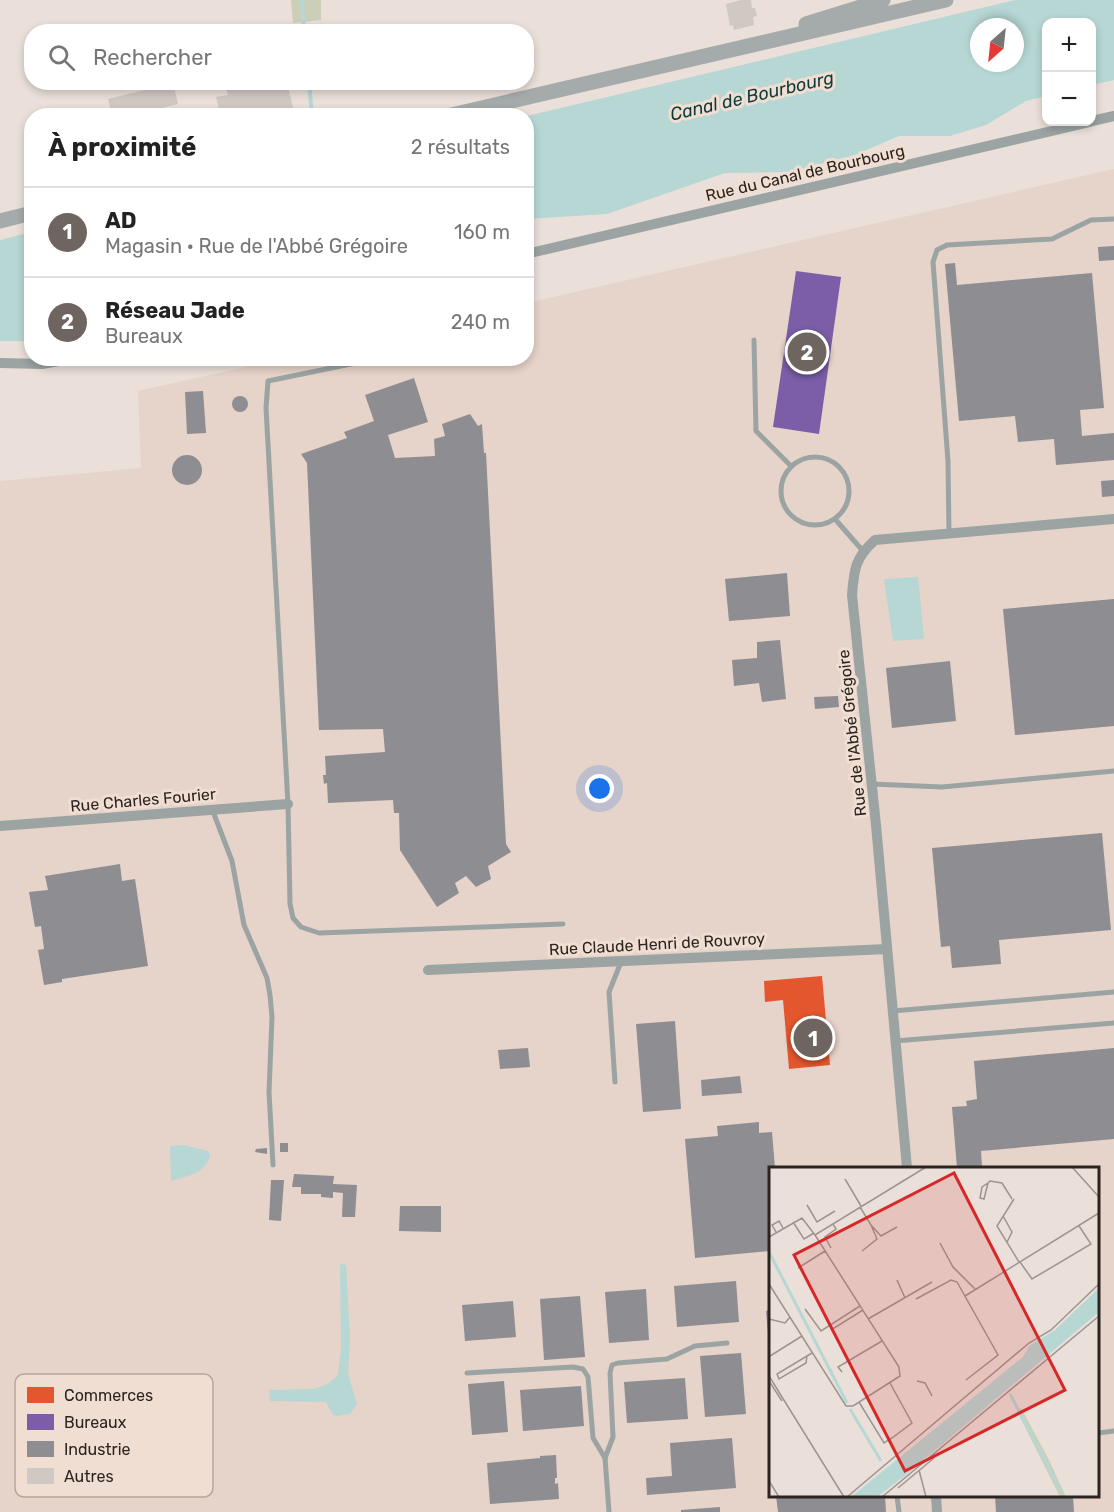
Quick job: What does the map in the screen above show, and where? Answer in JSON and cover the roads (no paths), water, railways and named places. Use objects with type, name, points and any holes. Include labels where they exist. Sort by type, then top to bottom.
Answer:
[{"type":"main road","points":[[679,61],[883,0]]},
{"type":"main road","points":[[481,108],[946,0]]},
{"type":"main road","points":[[0,221],[24,215]]},
{"type":"street","name":"Rue du Canal de Bourbourg","points":[[1096,120],[1114,116]]},
{"type":"street","name":"Rue du Canal de Bourbourg","points":[[534,252],[1070,126]]},
{"type":"street","points":[[0,363],[24,364]]},
{"type":"street","points":[[863,551],[875,540],[1114,519]]},
{"type":"street","name":"Rue de l'Abbé Grégoire","points":[[863,551],[854,568],[852,595],[872,784],[907,1167]]},
{"type":"street","name":"Rue Charles Fourier","points":[[0,826],[288,804]]},
{"type":"street","name":"Rue Claude Henri de Rouvroy","points":[[428,969],[887,949]]},
{"type":"street","points":[[936,1497],[937,1512]]},
{"type":"lane","points":[[949,534],[948,461],[933,262],[938,250],[947,245],[1052,239],[1091,220],[1114,219]]},
{"type":"lane","points":[[754,340],[756,431],[791,466]]},
{"type":"lane","points":[[341,366],[268,381],[266,408],[288,804],[291,912],[296,923],[307,930],[319,933],[563,924]]},
{"type":"lane","points":[[812,456],[823,457],[842,469],[850,494],[843,512],[826,524],[816,525],[796,519],[788,512],[781,494],[785,474],[791,466],[801,459],[812,456]]},
{"type":"lane","points":[[835,519],[863,551]]},
{"type":"lane","points":[[872,784],[942,787],[1114,771]]},
{"type":"lane","points":[[212,809],[232,861],[244,926],[267,978],[270,995],[272,1017],[269,1092],[273,1165]]},
{"type":"lane","points":[[615,1082],[609,992],[622,961]]},
{"type":"lane","points":[[893,1011],[1114,992]]},
{"type":"lane","points":[[895,1041],[1114,1023]]},
{"type":"lane","points":[[609,1512],[605,1458],[613,1437],[610,1372],[612,1365],[667,1359],[695,1346],[727,1343]]},
{"type":"lane","points":[[467,1373],[573,1366],[583,1369],[588,1377],[592,1438],[605,1458]]},
{"type":"lane","points":[[1099,1433],[1114,1431]]},
{"type":"lane","points":[[897,1497],[899,1512]]},
{"type":"water","name":"Canal de Bourbourg","points":[[1015,0],[1114,0],[1114,80],[1096,84],[1096,18],[1042,18],[1042,97],[1026,101],[986,125],[950,136],[899,136],[855,155],[789,172],[725,173],[607,214],[534,219],[534,114]]},
{"type":"water","points":[[24,234],[24,341],[0,341],[0,240]]},
{"type":"water","points":[[918,577],[924,639],[893,641],[884,579]]},
{"type":"water","points":[[184,1145],[208,1151],[210,1156],[208,1162],[200,1171],[171,1181],[170,1146]]},
{"type":"water","points":[[340,1264],[346,1265],[350,1338],[348,1374],[357,1404],[350,1414],[337,1416],[333,1415],[326,1402],[270,1401],[269,1390],[314,1389],[328,1384],[338,1375],[341,1349]]},
{"type":"waterway","points":[[302,0],[304,24]]},
{"type":"waterway","points":[[310,90],[311,108]]},
{"type":"place","name":"Réseau Jade","points":[[807,352]]},
{"type":"place","name":"AD","points":[[813,1038]]}]
